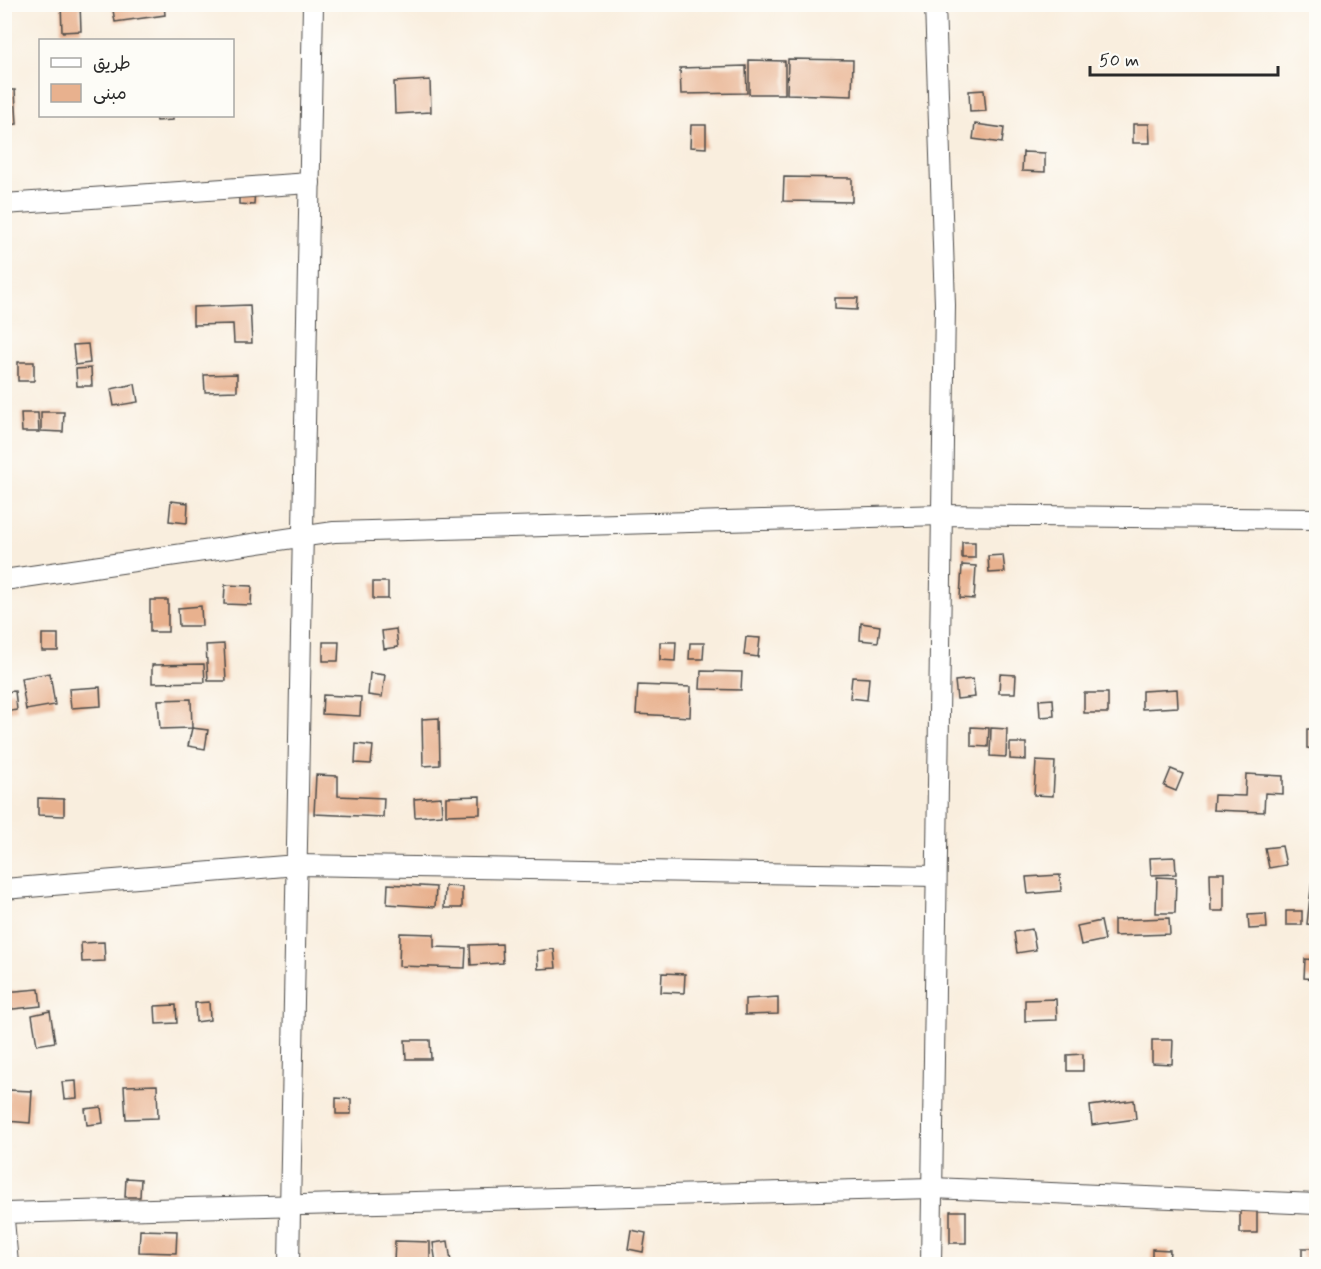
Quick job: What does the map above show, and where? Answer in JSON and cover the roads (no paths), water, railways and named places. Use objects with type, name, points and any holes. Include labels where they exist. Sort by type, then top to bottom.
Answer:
[{"type":"street","points":[[290,1264],[314,4]]},
{"type":"street","points":[[931,1264],[945,305],[935,4]]},
{"type":"street","points":[[4,204],[310,183]]},
{"type":"street","points":[[4,580],[346,532],[942,515],[1317,519]]},
{"type":"street","points":[[4,889],[297,865],[936,876]]},
{"type":"street","points":[[4,1213],[932,1188],[1317,1204]]},
{"type":"street","points":[[4,1220],[8,1264]]}]
